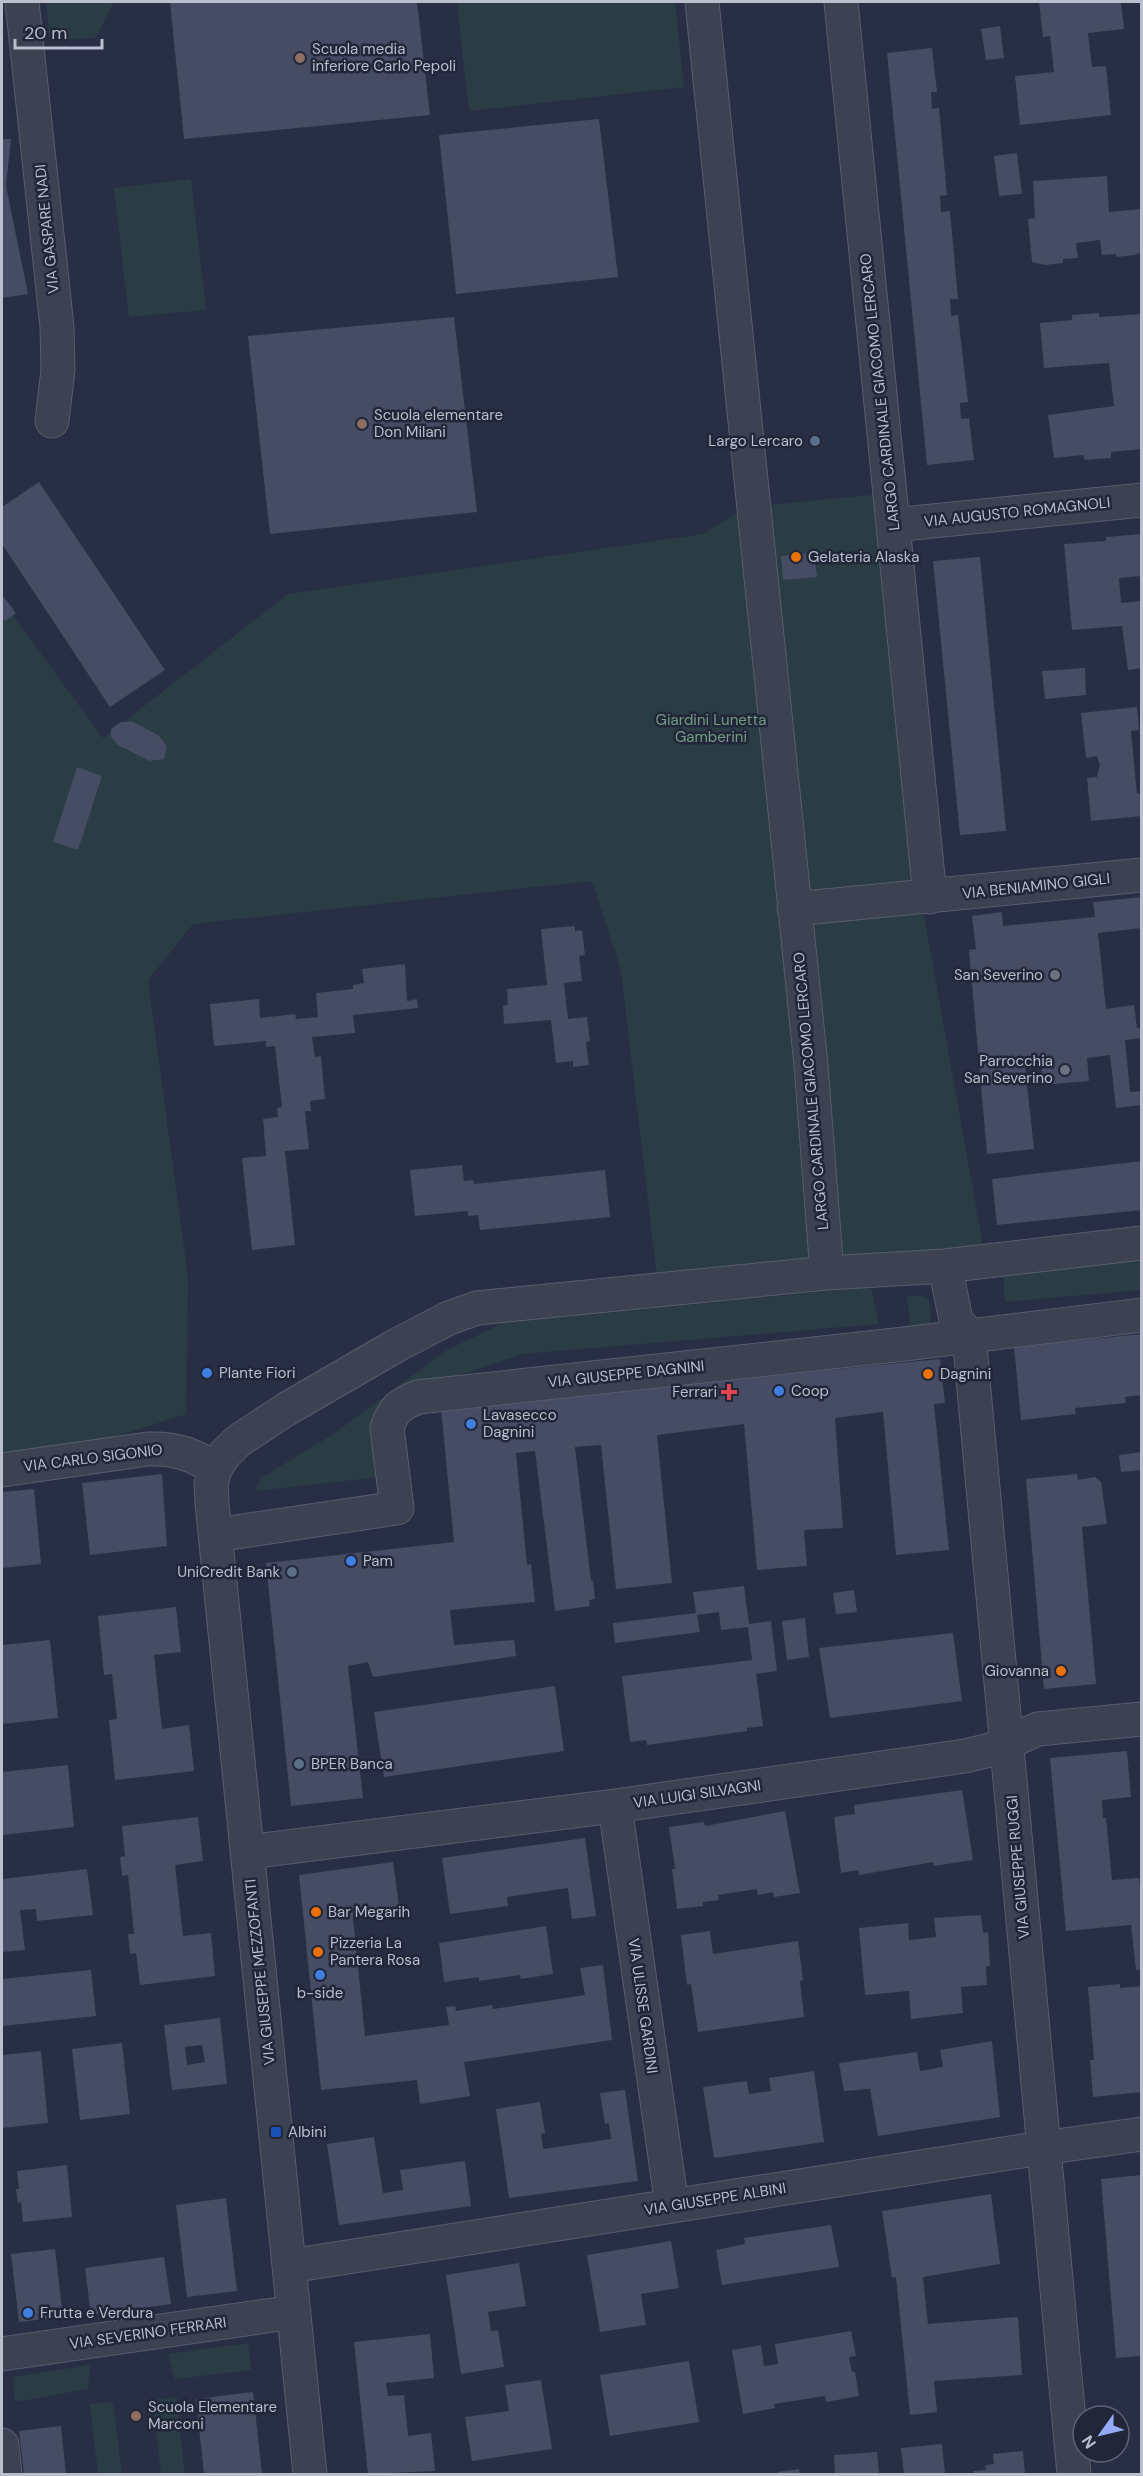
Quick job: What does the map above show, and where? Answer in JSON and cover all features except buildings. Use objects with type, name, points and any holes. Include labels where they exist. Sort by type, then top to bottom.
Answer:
[{"type":"street","name":"VIA GASPARE NADI","points":[[22,2],[14,39],[57,327],[58,370],[52,421]]},
{"type":"street","name":"LARGO CARDINALE GIACOMO LERCARO","points":[[702,2],[811,1065],[827,1274]]},
{"type":"street","name":"LARGO CARDINALE GIACOMO LERCARO","points":[[842,2],[930,897]]},
{"type":"street","name":"VIA AUGUSTO ROMAGNOLI","points":[[893,525],[1142,500]]},
{"type":"street","name":"VIA BENIAMINO GIGLI","points":[[930,897],[1142,875]]},
{"type":"street","points":[[794,909],[930,897]]},
{"type":"street","points":[[215,1469],[224,1455],[238,1441],[259,1426],[405,1340],[449,1318],[477,1308],[827,1274],[945,1266],[1142,1243]]},
{"type":"street","name":"VIA GIUSEPPE RUGGI","points":[[945,1266],[956,1320],[969,1336],[1074,2475]]},
{"type":"street","name":"VIA GIUSEPPE DAGNINI","points":[[216,1535],[397,1509],[387,1428],[392,1415],[400,1405],[418,1397],[1142,1315]]},
{"type":"street","name":"VIA CARLO SIGONIO","points":[[2,1470],[140,1450],[169,1448],[190,1454],[215,1469]]},
{"type":"street","name":"VIA GIUSEPPE MEZZOFANTI","points":[[215,1469],[211,1484],[310,2475]]},
{"type":"street","name":"VIA LUIGI SILVAGNI","points":[[248,1852],[615,1806],[965,1756],[990,1750],[1038,1729],[1142,1719]]},
{"type":"street","name":"VIA ULISSE GARDINI","points":[[615,1806],[672,2206]]},
{"type":"street","name":"VIA GIUSEPPE ALBINI","points":[[290,2266],[1142,2134]]},
{"type":"street","name":"VIA SEVERINO FERRARI","points":[[2,2354],[294,2312]]},
{"type":"street","points":[[2,2445],[5,2475]]},
{"type":"green space","points":[[46,2],[114,2],[96,38],[50,40]]},
{"type":"green space","points":[[457,2],[675,2],[684,87],[469,111]]},
{"type":"green space","points":[[191,179],[206,310],[129,317],[114,188]]},
{"type":"green space","name":"Giardini Lunetta Gamberini","points":[[881,494],[923,910],[983,1246],[657,1276],[621,971],[592,881],[193,924],[148,980],[188,1278],[186,1414],[80,1448],[2,1461],[2,601],[103,738],[288,594],[703,534],[746,507]]},
{"type":"green space","points":[[1141,1261],[1141,1290],[1005,1302],[1003,1274]]},
{"type":"green space","points":[[871,1287],[879,1324],[523,1354],[406,1393],[376,1408],[380,1477],[255,1491],[261,1478],[332,1435],[447,1350],[504,1323]]},
{"type":"green space","points":[[921,1295],[929,1301],[931,1321],[926,1327],[911,1330],[907,1297]]},
{"type":"green space","points":[[248,2343],[251,2370],[175,2379],[168,2354]]},
{"type":"green space","points":[[90,2365],[88,2389],[15,2402],[13,2377]]},
{"type":"green space","points":[[176,2397],[185,2474],[161,2474],[153,2400]]},
{"type":"green space","points":[[113,2402],[122,2474],[98,2474],[90,2404]]},
{"type":"place","name":"Scuola media inferiore Carlo Pepoli","points":[[300,58]]},
{"type":"place","name":"Scuola elementare Don Milani","points":[[362,424]]},
{"type":"place","name":"Largo Lercaro","points":[[815,441]]},
{"type":"place","name":"Gelateria Alaska","points":[[796,557]]},
{"type":"place","name":"San Severino","points":[[1055,975]]},
{"type":"place","name":"Parrocchia San Severino","points":[[1065,1070]]},
{"type":"place","name":"Plante Fiori","points":[[207,1373]]},
{"type":"place","name":"Dagnini","points":[[928,1374]]},
{"type":"place","name":"Coop","points":[[779,1391]]},
{"type":"place","name":"Ferrari","points":[[729,1392]]},
{"type":"place","name":"Lavasecco Dagnini","points":[[471,1424]]},
{"type":"place","name":"Pam","points":[[351,1561]]},
{"type":"place","name":"UniCredit Bank","points":[[292,1572]]},
{"type":"place","name":"Giovanna","points":[[1061,1671]]},
{"type":"place","name":"BPER Banca","points":[[299,1764]]},
{"type":"place","name":"Bar Megarih","points":[[316,1912]]},
{"type":"place","name":"Pizzeria La Pantera Rosa","points":[[318,1952]]},
{"type":"place","name":"b-side","points":[[320,1975]]},
{"type":"place","name":"Albini","points":[[276,2132]]},
{"type":"place","name":"Frutta e Verdura","points":[[28,2313]]},
{"type":"place","name":"Scuola Elementare Marconi","points":[[136,2416]]}]
